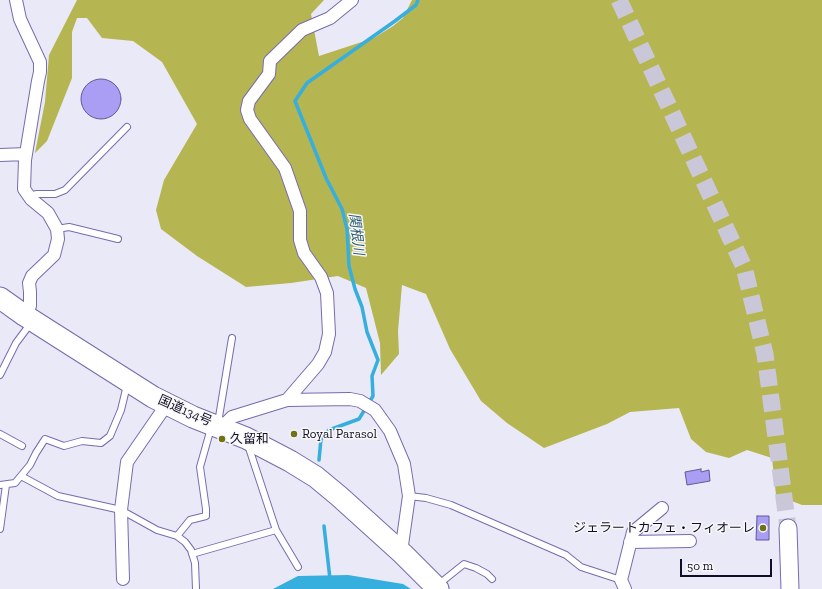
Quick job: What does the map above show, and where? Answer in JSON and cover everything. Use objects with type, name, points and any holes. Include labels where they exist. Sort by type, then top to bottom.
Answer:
[{"type":"highway","name":"国道134号","points":[[0,298],[128,382],[193,417],[246,438],[290,461],[316,477],[403,554],[437,588]]},
{"type":"main road","points":[[788,528],[790,589]]},
{"type":"street","points":[[16,0],[20,19],[40,62],[40,72],[26,154],[24,189],[31,199],[48,213],[57,229],[58,238],[54,255],[32,276],[29,283],[29,318]]},
{"type":"street","points":[[287,400],[318,364],[324,352],[328,334],[327,293],[321,277],[304,253],[300,240],[300,211],[285,168],[250,119],[247,110],[249,101],[269,74],[270,61],[302,30],[330,18],[352,0]]},
{"type":"street","points":[[0,155],[26,154]]},
{"type":"street","points":[[217,426],[232,417],[287,400],[350,399],[360,401],[375,410],[390,431],[404,464],[409,496],[402,545],[403,554]]},
{"type":"street","points":[[123,579],[121,510],[127,462],[167,404]]},
{"type":"street","points":[[623,584],[633,532],[662,508]]},
{"type":"street","points":[[630,542],[690,541]]},
{"type":"lane","points":[[29,196],[37,194],[56,194],[65,190],[127,127]]},
{"type":"lane","points":[[57,229],[69,227],[118,239]]},
{"type":"lane","points":[[0,374],[29,318]]},
{"type":"lane","points":[[177,536],[190,520],[206,516],[200,467],[217,426],[232,338]]},
{"type":"lane","points":[[0,529],[3,485],[15,483],[30,465],[45,439],[64,446],[82,441],[101,443],[110,436],[121,410],[128,382]]},
{"type":"lane","points":[[0,434],[22,446]]},
{"type":"lane","points":[[246,438],[276,530],[298,567]]},
{"type":"lane","points":[[21,476],[58,496],[121,510],[157,530],[177,536],[185,542],[192,554],[195,563],[196,589]]},
{"type":"lane","points":[[409,496],[426,498],[451,505],[566,555],[581,567],[623,584]]},
{"type":"lane","points":[[192,554],[276,530]]},
{"type":"lane","points":[[437,588],[464,564],[476,568],[487,574],[492,579]]},
{"type":"shaded area","points":[[77,0],[324,0],[311,14],[319,56],[374,38],[403,18],[412,0],[822,0],[822,505],[802,505],[776,495],[772,458],[747,450],[729,458],[706,452],[691,439],[679,408],[630,412],[607,424],[544,448],[507,423],[481,401],[450,349],[426,294],[402,285],[398,331],[399,354],[381,375],[380,343],[366,288],[338,276],[291,283],[246,287],[197,256],[161,229],[156,210],[164,180],[197,124],[162,62],[133,41],[102,38],[87,18],[77,18],[72,32],[72,78],[47,141],[35,153],[45,102],[49,55]]},
{"type":"water","points":[[348,575],[403,584],[411,589],[273,589],[298,576]]},
{"type":"building","points":[[101,79],[109,81],[115,85],[119,91],[121,99],[119,107],[115,113],[109,117],[101,119],[93,117],[87,113],[83,107],[81,99],[83,91],[87,85],[93,81]]},
{"type":"building","points":[[701,469],[701,472],[709,470],[710,481],[687,485],[685,472]]},
{"type":"building","name":"ジェラートカフェ・フィオーレ","points":[[757,516],[769,516],[769,540],[756,540]]},
{"type":"waterway","name":"関根川","points":[[319,460],[321,439],[329,430],[359,419],[373,396],[372,376],[378,360],[367,332],[362,307],[355,289],[349,266],[347,229],[342,209],[326,178],[295,101],[307,83],[395,21],[416,5],[418,0]]},
{"type":"waterway","name":"関根川","points":[[324,526],[330,579]]},
{"type":"tunnel","points":[[619,0],[744,267],[765,354],[788,528]]},
{"type":"place","name":"Royal Parasol","points":[[294,434]]},
{"type":"place","name":"久留和","points":[[222,439]]},
{"type":"place","name":"ジェラートカフェ・フィオーレ","points":[[763,528]]}]
